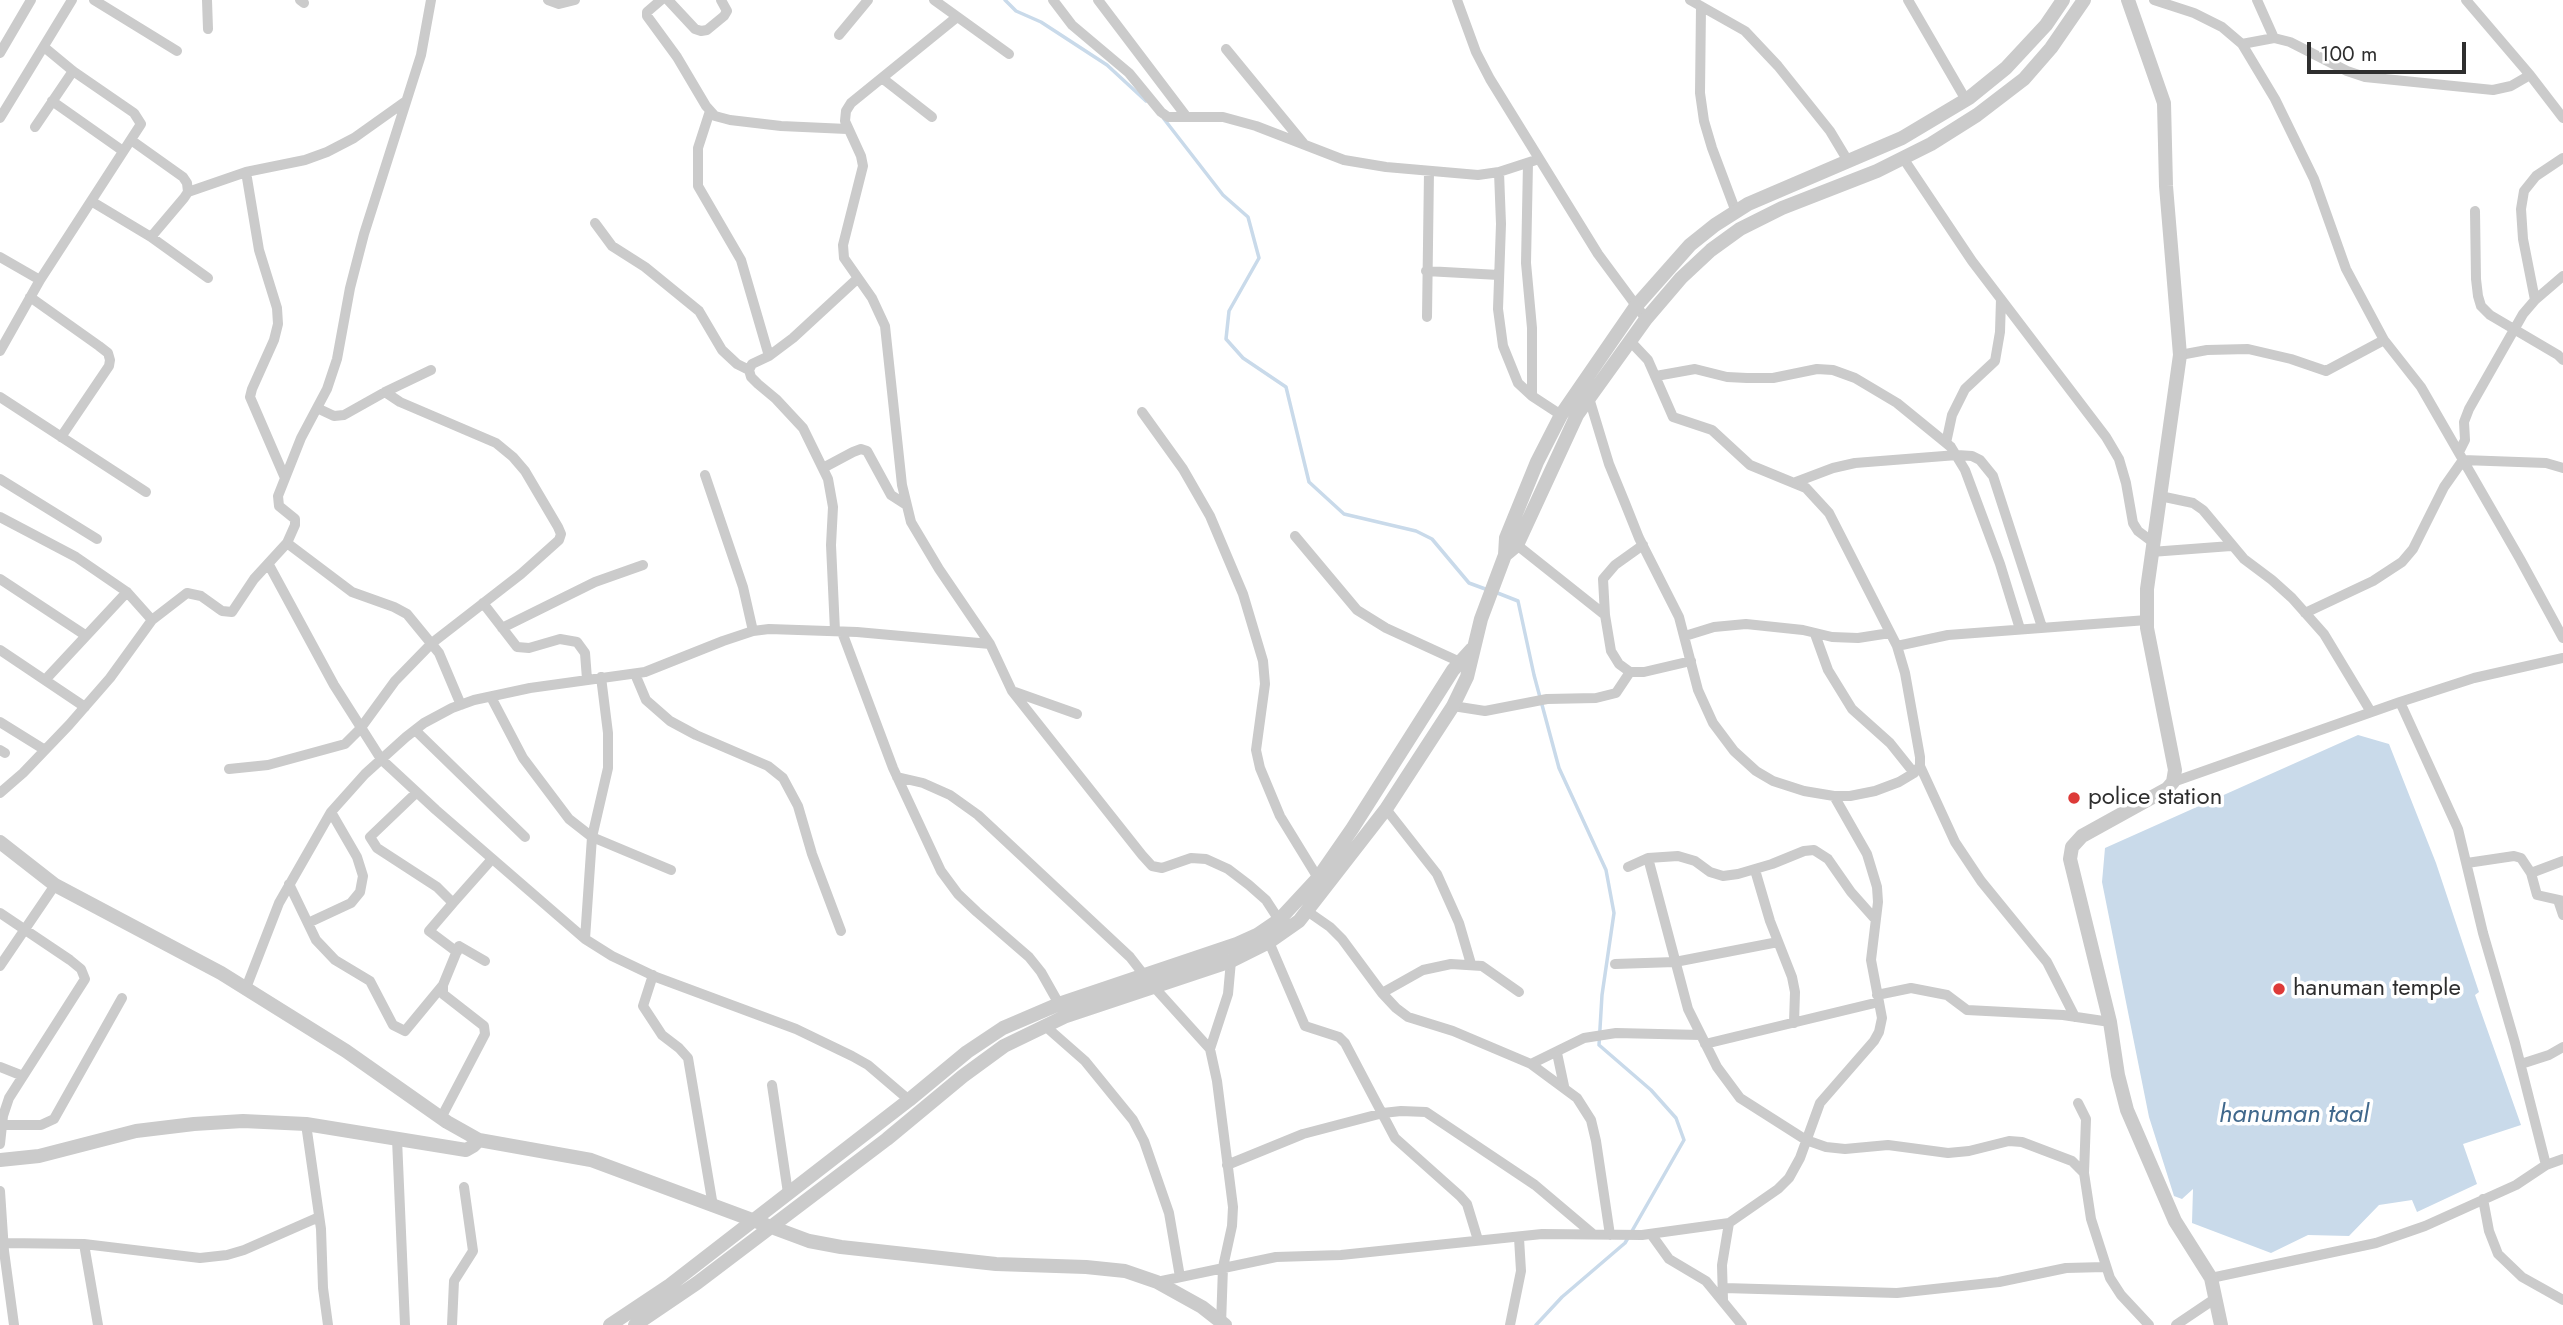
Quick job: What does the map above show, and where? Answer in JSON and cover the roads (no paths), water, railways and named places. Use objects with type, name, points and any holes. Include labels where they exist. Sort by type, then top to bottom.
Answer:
[{"type":"street","points":[[0,53],[31,0]]},
{"type":"street","points":[[0,118],[72,0]]},
{"type":"street","points":[[94,0],[177,51]]},
{"type":"street","points":[[207,0],[208,29]]},
{"type":"street","points":[[3,786],[45,750],[85,706],[110,678],[152,620],[187,593],[201,596],[222,611],[232,612],[254,579],[287,543],[295,519],[277,501],[301,438],[327,390],[337,359],[350,288],[364,234],[421,55],[431,0]]},
{"type":"street","points":[[548,0],[559,4],[575,0]]},
{"type":"street","points":[[661,0],[647,12],[647,16],[677,57],[710,111],[721,119],[781,126],[847,129]]},
{"type":"street","points":[[668,0],[695,29],[701,31],[707,30],[724,16],[727,11],[721,0]]},
{"type":"street","points":[[839,35],[868,0]]},
{"type":"street","points":[[934,0],[1009,54]]},
{"type":"street","points":[[1053,0],[1072,25],[1129,73],[1168,117],[1223,117],[1256,126],[1344,160],[1429,171],[1478,175],[1499,173],[1534,161]]},
{"type":"street","points":[[1098,0],[1186,116]]},
{"type":"street","points":[[1457,0],[1476,52],[1534,161],[1646,318]]},
{"type":"street","points":[[1690,0],[1745,31],[1778,66],[1830,131],[1848,161]]},
{"type":"street","points":[[1908,0],[1966,100]]},
{"type":"street","points":[[635,1325],[697,1283],[887,1139],[1004,1046],[1044,1025],[1231,961],[1269,942],[1299,921],[1386,809],[1453,706],[1467,677],[1483,613],[1505,555],[1506,538],[1537,462],[1561,415],[1636,306],[1690,246],[1736,212],[1794,183],[1902,138],[1966,100],[2006,68],[2046,25],[2063,0]]},
{"type":"street","points":[[1505,555],[1517,545],[1577,415],[1646,318],[1681,278],[1711,250],[1740,229],[1782,208],[1877,171],[1931,144],[1976,116],[2024,79],[2051,48],[2084,0]]},
{"type":"street","points":[[2128,0],[2164,103],[2166,186],[2180,355],[2147,589],[2147,620],[2175,770],[2173,782]]},
{"type":"street","points":[[2154,0],[2204,18],[2222,27],[2242,44],[2275,99],[2314,179],[2346,269],[2384,340],[2421,387],[2563,638]]},
{"type":"street","points":[[2258,0],[2274,38]]},
{"type":"street","points":[[2466,0],[2563,118]]},
{"type":"street","points":[[1700,6],[1700,93],[1704,121],[1736,212]]},
{"type":"street","points":[[957,17],[851,103],[846,111],[845,121],[861,156],[863,174],[843,244],[844,258],[872,298],[885,326],[905,504],[911,522],[990,644],[1013,691],[1152,866],[1162,867],[1191,858],[1206,859],[1228,869],[1249,885],[1266,900],[1279,920]]},
{"type":"street","points":[[2242,44],[2274,38],[2290,42],[2347,71],[2365,77],[2493,90],[2511,86],[2530,75]]},
{"type":"street","points":[[0,351],[40,280],[141,124],[138,117],[44,47]]},
{"type":"street","points":[[1226,49],[1306,146]]},
{"type":"street","points":[[35,127],[73,71]]},
{"type":"street","points":[[882,78],[932,117]]},
{"type":"street","points":[[52,101],[123,151]]},
{"type":"street","points":[[151,237],[188,192],[246,172],[305,160],[327,152],[354,138],[406,102]]},
{"type":"street","points":[[710,111],[698,148],[698,186],[741,260],[769,356]]},
{"type":"street","points":[[131,140],[183,177],[188,192]]},
{"type":"street","points":[[1903,158],[1959,242],[2106,437],[2123,471],[2133,523],[2153,549]]},
{"type":"street","points":[[2535,300],[2523,239],[2521,209],[2524,191],[2536,176],[2563,158]]},
{"type":"street","points":[[1532,396],[1526,263],[1534,161]]},
{"type":"street","points":[[1427,317],[1429,171]]},
{"type":"street","points":[[246,172],[259,250],[277,308],[278,324],[250,397],[285,478]]},
{"type":"street","points":[[1499,173],[1501,225],[1498,309],[1503,346],[1518,383],[1561,415]]},
{"type":"street","points":[[91,201],[151,237],[208,278]]},
{"type":"street","points":[[2475,211],[2477,296],[2482,306],[2490,315],[2563,360]]},
{"type":"street","points":[[595,223],[612,246],[645,267],[699,311],[722,350],[737,364],[749,370]]},
{"type":"street","points":[[0,257],[40,280]]},
{"type":"street","points":[[1426,271],[1499,275]]},
{"type":"street","points":[[2305,613],[2373,581],[2402,562],[2413,549],[2461,456],[2465,440],[2464,422],[2469,410],[2514,329],[2535,300],[2563,276]]},
{"type":"street","points":[[858,279],[793,338],[769,356],[752,364],[749,370],[751,377],[798,422],[823,468],[832,493],[838,631],[897,777],[941,871],[958,894],[1029,957],[1059,1004]]},
{"type":"street","points":[[30,297],[99,346],[108,354],[110,360],[109,366],[61,437]]},
{"type":"street","points":[[1947,443],[1952,415],[1965,389],[1995,360],[2000,332],[2001,299]]},
{"type":"street","points":[[2180,355],[2207,350],[2248,349],[2326,371],[2384,340]]},
{"type":"street","points":[[1630,341],[1648,360],[1672,417],[1712,430],[1751,465],[1807,488],[1829,513],[1897,646],[1905,673],[1917,770]]},
{"type":"street","points":[[1656,376],[1695,369],[1727,377],[1773,378],[1817,369],[1833,370],[1855,378],[1897,403],[1947,443],[1957,455],[1982,513],[2020,629]]},
{"type":"street","points":[[317,408],[338,417],[384,391],[431,370]]},
{"type":"street","points":[[229,769],[268,765],[345,744],[360,729],[395,681],[432,643],[553,547],[561,534],[525,471],[496,443],[400,402],[384,391]]},
{"type":"street","points":[[0,397],[146,492]]},
{"type":"street","points":[[1590,398],[1609,464],[1643,545],[1667,590],[1685,636],[1698,691],[1713,723],[1734,751],[1756,771],[1773,781],[1804,791],[1834,796],[1875,791],[1899,782],[1917,770]]},
{"type":"street","points":[[1142,412],[1183,469],[1210,516],[1243,594],[1263,661],[1265,684],[1256,750],[1260,768],[1280,816],[1318,878]]},
{"type":"street","points":[[823,468],[853,452],[861,449],[867,451],[887,489],[896,501],[905,504]]},
{"type":"street","points":[[1796,482],[1855,463],[1957,455],[1972,456],[1980,460],[1993,476],[2042,627]]},
{"type":"street","points":[[2461,456],[2535,462],[2563,468]]},
{"type":"street","points":[[705,475],[743,587],[753,631]]},
{"type":"street","points":[[0,479],[97,540]]},
{"type":"street","points":[[2160,496],[2193,503],[2203,510],[2231,546],[2272,580],[2305,613],[2323,635],[2371,712]]},
{"type":"street","points":[[0,517],[76,557],[138,600],[152,620]]},
{"type":"street","points":[[1295,536],[1357,610],[1386,628],[1460,662]]},
{"type":"street","points":[[287,543],[352,592],[407,614],[432,643],[443,661],[461,705]]},
{"type":"street","points":[[1517,545],[1605,615]]},
{"type":"street","points":[[1643,545],[1615,565],[1603,579],[1611,651],[1619,664],[1630,672],[1644,672],[1691,661]]},
{"type":"street","points":[[2153,549],[2231,546]]},
{"type":"street","points":[[269,565],[360,729],[380,759],[585,939],[612,956],[653,975],[796,1029],[852,1056],[868,1065],[909,1100]]},
{"type":"street","points":[[502,628],[584,587],[643,565]]},
{"type":"street","points":[[1,583],[85,635]]},
{"type":"street","points":[[45,680],[127,592]]},
{"type":"street","points":[[483,603],[517,647],[560,639],[577,642],[584,653],[587,679]]},
{"type":"street","points":[[1897,646],[1948,635],[2147,620]]},
{"type":"street","points":[[1685,636],[1714,626],[1746,624],[1858,638],[1889,633]]},
{"type":"street","points":[[246,988],[279,903],[331,813],[380,759],[415,730],[461,705],[587,679],[635,674],[753,631],[769,629],[838,631],[990,644]]},
{"type":"street","points":[[1815,634],[1828,670],[1852,709],[1917,770],[1955,842],[1981,881],[2047,962],[2074,1017]]},
{"type":"street","points":[[610,1325],[670,1285],[967,1052],[1003,1028],[1059,1004],[1237,944],[1257,935],[1279,920],[1318,878],[1460,662],[1475,645]]},
{"type":"street","points":[[0,650],[85,706]]},
{"type":"street","points":[[2221,1325],[2211,1278],[2175,1222],[2141,1149],[2127,1110],[2118,1075],[2110,1022],[2072,875],[2072,846],[2082,836],[2167,789],[2173,782],[2474,678],[2563,658]]},
{"type":"street","points":[[1453,706],[1485,711],[1547,699],[1596,698],[1615,693],[1630,672]]},
{"type":"street","points":[[635,674],[646,700],[670,721],[695,735],[768,766],[783,778],[798,806],[812,854],[841,931]]},
{"type":"street","points":[[585,939],[592,837],[608,768],[608,733],[601,677]]},
{"type":"street","points":[[1013,691],[1077,714]]},
{"type":"street","points":[[491,697],[523,758],[569,819],[592,837],[671,870]]},
{"type":"street","points":[[2400,702],[2458,829],[2483,933],[2521,1063],[2546,1165]]},
{"type":"street","points":[[0,722],[45,750]]},
{"type":"street","points":[[415,730],[525,837]]},
{"type":"street","points":[[897,777],[923,783],[950,795],[978,815],[1130,957],[1144,975]]},
{"type":"street","points":[[416,793],[370,837],[377,848],[438,887],[453,904]]},
{"type":"street","points":[[1157,1282],[1276,1257],[1341,1255],[1542,1234],[1646,1234],[1729,1223],[1778,1189],[1789,1178],[1800,1158],[1820,1103],[1874,1041],[1882,1018],[1871,960],[1878,902],[1877,887],[1867,854],[1834,796]]},
{"type":"street","points":[[1386,809],[1437,874],[1460,923],[1471,964]]},
{"type":"street","points":[[308,923],[351,903],[360,892],[363,876],[357,857],[331,813]]},
{"type":"street","points":[[1,845],[55,885],[246,988],[346,1051],[441,1118],[479,1139],[592,1160],[768,1228],[809,1241],[996,1264],[1125,1271],[1157,1282],[1202,1307],[1222,1324]]},
{"type":"street","points":[[1628,867],[1648,858],[1678,856],[1695,861],[1710,872],[1723,876],[1755,870],[1804,851],[1819,852],[1833,865],[1851,892],[1875,919]]},
{"type":"street","points":[[2467,863],[2514,856],[2525,862],[2537,895],[2560,900],[2563,915]]},
{"type":"street","points":[[1648,858],[1688,1009],[1727,1084],[1740,1098],[1806,1140],[1826,1147],[1845,1149],[1888,1145],[1948,1153],[2009,1141],[2022,1142],[2072,1161],[2084,1173]]},
{"type":"street","points":[[457,952],[429,931],[492,859]]},
{"type":"street","points":[[2531,873],[2563,861]]},
{"type":"street","points":[[1755,870],[1792,977],[1795,992],[1794,1023]]},
{"type":"street","points":[[289,884],[316,940],[335,960],[370,981],[393,1026],[405,1031],[443,985],[459,946],[485,961]]},
{"type":"street","points":[[0,966],[55,885]]},
{"type":"street","points":[[1307,911],[1342,939],[1382,993],[1408,1017],[1454,1031],[1531,1064],[1564,1086],[1585,1108],[1591,1120],[1614,1235]]},
{"type":"street","points":[[0,913],[71,960],[81,969],[85,979],[9,1098],[0,1143]]},
{"type":"street","points":[[1269,942],[1300,1019],[1310,1029],[1332,1034],[1345,1043],[1395,1138],[1450,1184],[1467,1204],[1478,1240]]},
{"type":"street","points":[[1615,964],[1675,962],[1778,942]]},
{"type":"street","points":[[1222,1324],[1223,1267],[1232,1226],[1233,1207],[1217,1082],[1210,1049],[1228,994],[1231,961]]},
{"type":"street","points":[[1382,993],[1423,970],[1451,964],[1471,964],[1492,971],[1518,992]]},
{"type":"street","points":[[653,975],[643,1006],[662,1035],[688,1058],[713,1206]]},
{"type":"street","points":[[441,1118],[485,1034],[484,1026],[443,994],[443,985]]},
{"type":"street","points":[[1154,987],[1210,1049]]},
{"type":"street","points":[[1531,1064],[1584,1038],[1616,1034],[1703,1040],[1794,1023],[1911,988],[1947,995],[1967,1010],[2110,1022]]},
{"type":"street","points":[[2,1125],[41,1125],[54,1119],[122,998]]},
{"type":"street","points":[[1044,1025],[1085,1061],[1133,1120],[1144,1141],[1170,1213],[1180,1277]]},
{"type":"street","points":[[2521,1063],[2549,1055],[2563,1047]]},
{"type":"street","points":[[1557,1053],[1564,1086]]},
{"type":"street","points":[[0,1067],[23,1076]]},
{"type":"street","points":[[772,1085],[788,1193]]},
{"type":"street","points":[[2078,1103],[2086,1119],[2084,1173],[2091,1219],[2105,1266],[2121,1295],[2149,1325]]},
{"type":"street","points":[[1227,1165],[1303,1133],[1383,1113],[1426,1112],[1535,1185],[1593,1234]]},
{"type":"street","points":[[0,1160],[39,1156],[136,1131],[243,1121],[306,1124],[466,1150],[479,1139]]},
{"type":"street","points":[[306,1124],[319,1217],[328,1325]]},
{"type":"street","points":[[397,1139],[405,1325]]},
{"type":"street","points":[[2211,1278],[2376,1243],[2425,1226],[2516,1185],[2546,1165],[2563,1158]]},
{"type":"street","points":[[452,1325],[454,1281],[473,1251],[464,1187]]},
{"type":"street","points":[[0,1191],[3,1272],[14,1325]]},
{"type":"street","points":[[2483,1199],[2489,1231],[2498,1254],[2522,1277],[2563,1300]]},
{"type":"street","points":[[3,1243],[84,1244],[200,1258],[227,1255],[319,1217]]},
{"type":"street","points":[[1723,1300],[1722,1265],[1729,1223]]},
{"type":"street","points":[[1646,1234],[1676,1265],[1696,1273],[1723,1300],[1742,1325]]},
{"type":"street","points":[[1510,1325],[1521,1271],[1519,1238]]},
{"type":"street","points":[[84,1244],[98,1325]]},
{"type":"street","points":[[1724,1288],[1897,1293],[1999,1282],[2066,1268],[2105,1266]]},
{"type":"street","points":[[2176,1325],[2216,1298]]},
{"type":"water","name":"hanuman taal","points":[[2358,735],[2389,744],[2436,863],[2479,992],[2475,995],[2521,1125],[2463,1144],[2477,1184],[2417,1212],[2412,1200],[2379,1205],[2349,1236],[2308,1235],[2271,1253],[2192,1223],[2193,1189],[2182,1199],[2174,1196],[2149,1117],[2102,882],[2105,848]]},
{"type":"waterway","points":[[1005,0],[1016,11],[1041,22],[1107,65],[1146,101]]},
{"type":"waterway","points":[[1164,119],[1223,195],[1248,217],[1259,258],[1229,311],[1226,339],[1243,358],[1286,387],[1309,482],[1344,514],[1416,531],[1432,539],[1469,583],[1488,590]]},
{"type":"waterway","points":[[1495,592],[1518,601],[1534,675],[1559,768],[1606,870],[1614,913],[1602,995],[1599,1045],[1651,1090],[1676,1118],[1684,1140],[1632,1231]]},
{"type":"waterway","points":[[1536,1325],[1562,1297],[1628,1238]]},
{"type":"place","name":"police station","points":[[2074,798]]},
{"type":"place","name":"hanuman temple","points":[[2279,989]]}]
